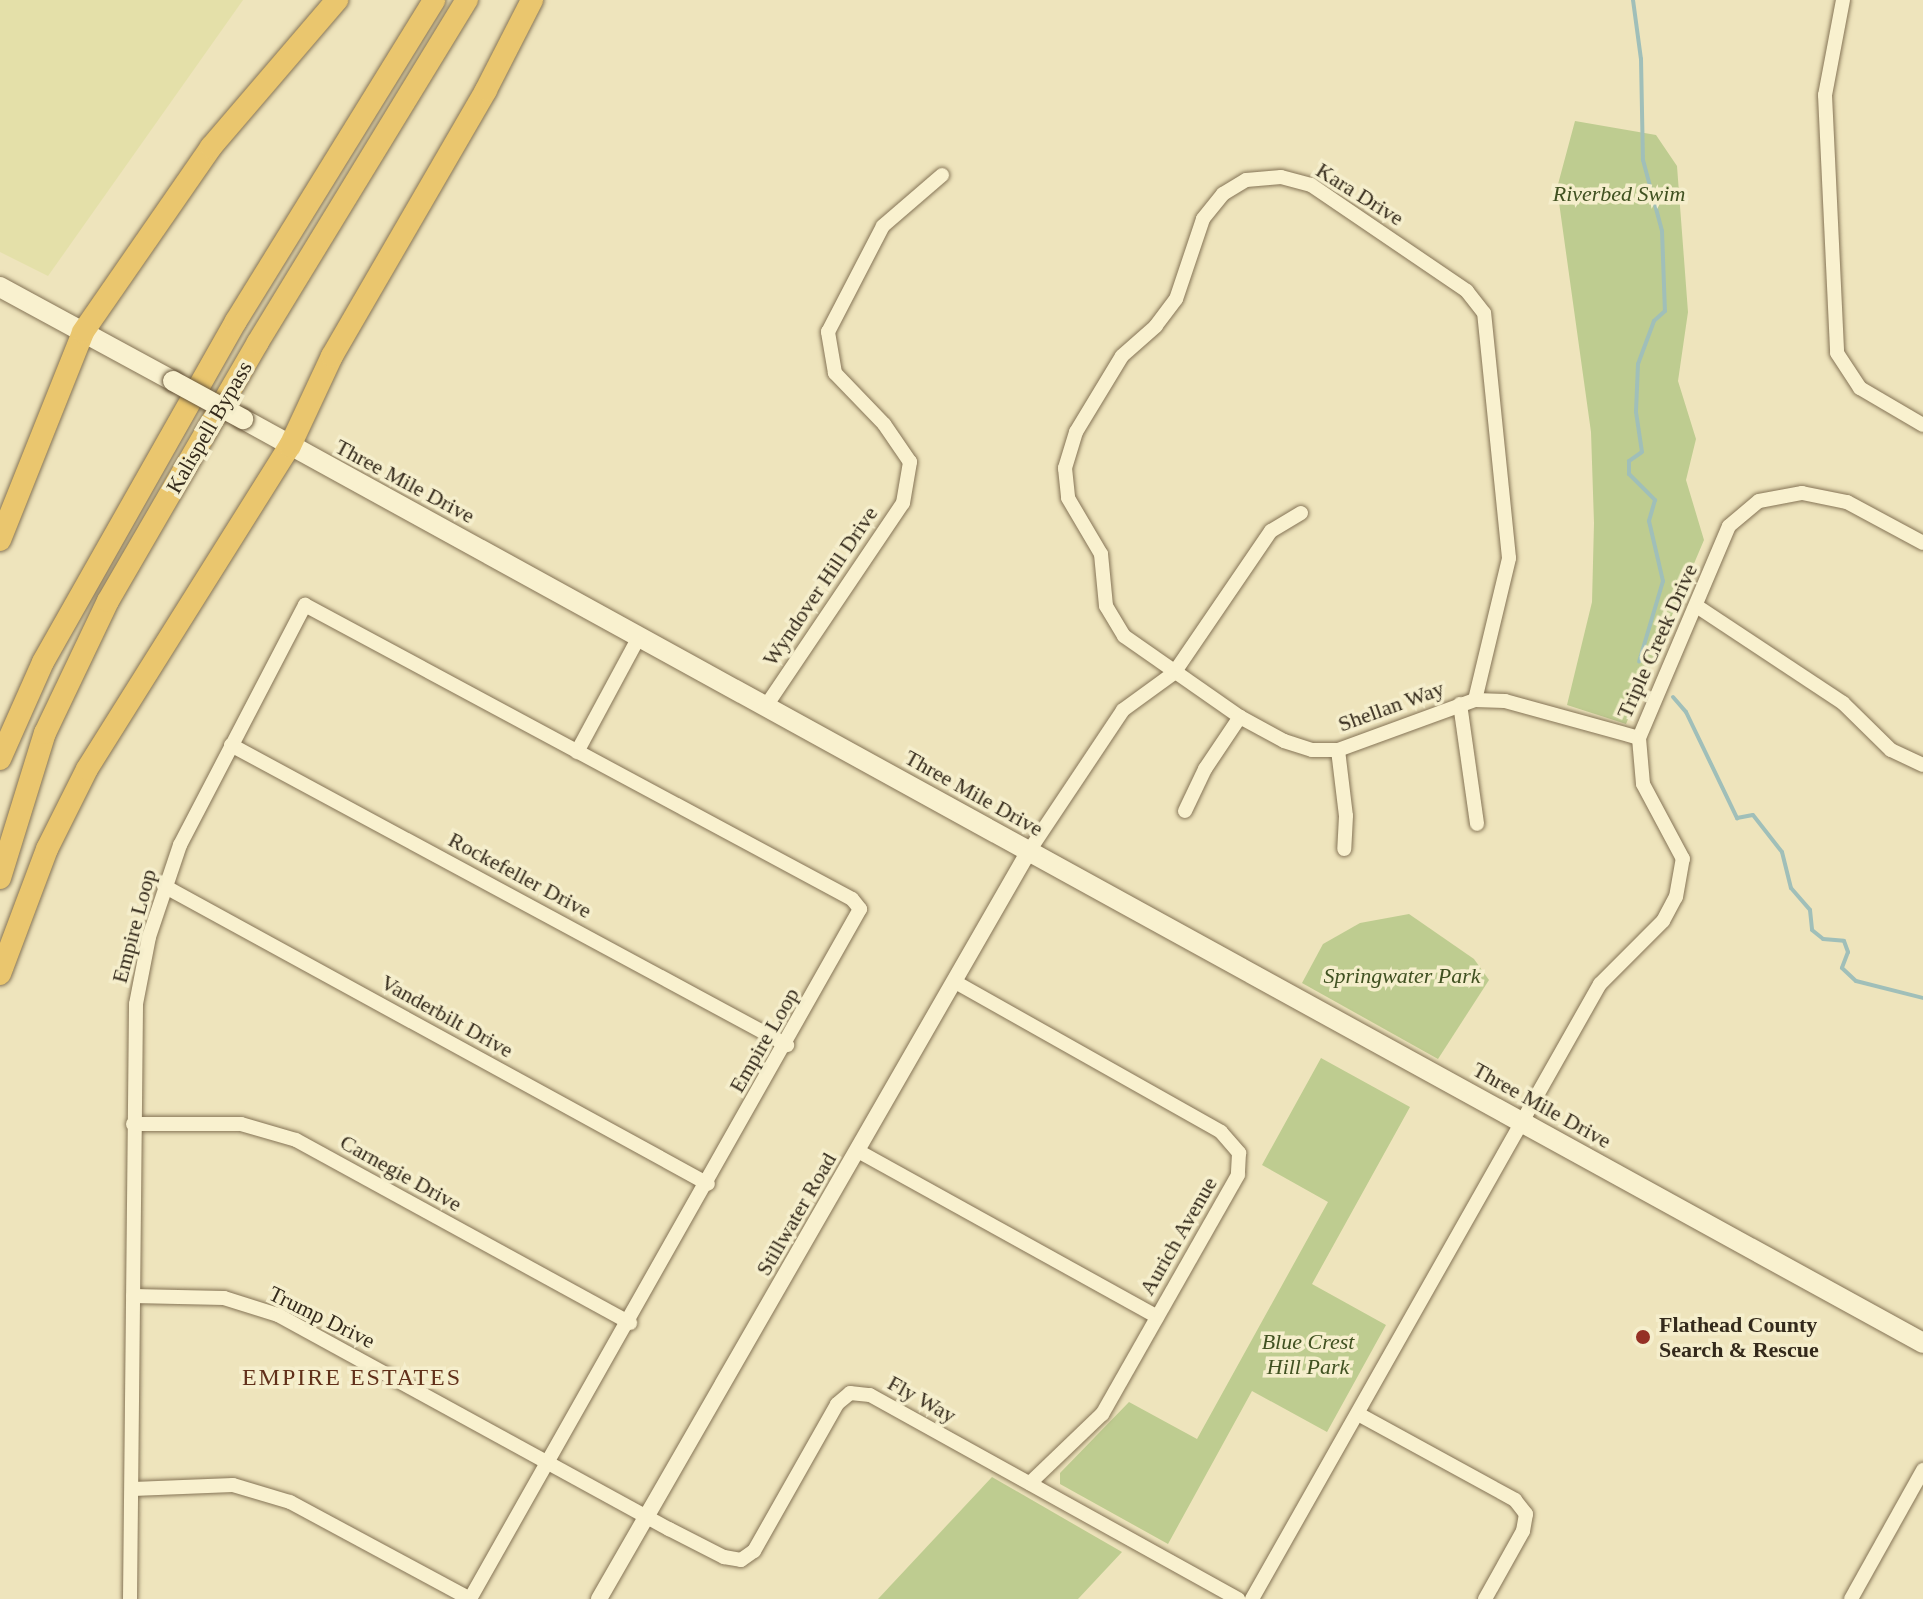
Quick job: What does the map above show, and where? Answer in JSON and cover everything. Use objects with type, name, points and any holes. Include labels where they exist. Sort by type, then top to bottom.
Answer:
[{"type":"highway","points":[[0,540],[35,442],[83,332],[211,147],[337,0]]},
{"type":"highway","name":"Kalispell Bypass","points":[[0,759],[43,662],[228,335],[434,0]]},
{"type":"highway","name":"Kalispell Bypass","points":[[0,878],[45,733],[108,601],[258,342],[467,0]]},
{"type":"highway","points":[[0,974],[47,849],[87,769],[290,446],[332,356],[486,90],[532,0]]},
{"type":"main road","name":"Three Mile Drive","points":[[0,287],[640,635],[1923,1343]]},
{"type":"street","points":[[1843,0],[1825,95],[1837,353],[1860,388],[1923,425]]},
{"type":"street","name":"Wyndover Hill Drive","points":[[766,706],[903,503],[910,462],[884,424],[835,373],[828,332],[883,226],[942,175]]},
{"type":"street","name":"Kara Drive","points":[[1174,673],[1124,636],[1106,606],[1101,554],[1068,498],[1065,468],[1076,432],[1122,356],[1156,326],[1176,299],[1203,219],[1223,194],[1246,180],[1281,177],[1311,185],[1467,291],[1484,313],[1509,558],[1475,700]]},
{"type":"street","name":"Triple Creek Drive","points":[[1252,1599],[1360,1415],[1519,1120],[1600,984],[1663,921],[1676,897],[1683,859],[1643,784],[1639,738],[1698,607],[1729,526],[1759,501],[1802,493],[1847,502],[1923,543]]},
{"type":"street","points":[[1029,851],[1123,710],[1174,673],[1271,531],[1301,513]]},
{"type":"street","name":"Empire Loop","points":[[130,1599],[136,1004],[164,886],[231,745],[305,605],[852,899],[860,909],[787,1045],[551,1463],[470,1599]]},
{"type":"street","points":[[1698,607],[1843,703],[1891,750],[1923,765]]},
{"type":"street","points":[[577,752],[640,635]]},
{"type":"street","name":"Shellan Way","points":[[1174,673],[1240,717],[1284,741],[1312,750],[1338,750],[1475,700],[1505,701],[1639,738]]},
{"type":"street","points":[[1460,704],[1477,824]]},
{"type":"street","points":[[1185,811],[1205,769],[1240,717]]},
{"type":"street","name":"Rockefeller Drive","points":[[231,745],[787,1045]]},
{"type":"street","points":[[1338,750],[1346,816],[1344,849]]},
{"type":"street","name":"Stillwater Road","points":[[599,1599],[957,983],[1029,851]]},
{"type":"street","name":"Vanderbilt Drive","points":[[164,886],[708,1184]]},
{"type":"street","name":"Aurich Avenue","points":[[957,983],[1221,1132],[1239,1153],[1238,1175],[1102,1414],[1030,1483]]},
{"type":"street","name":"Carnegie Drive","points":[[133,1124],[241,1124],[296,1140],[630,1323]]},
{"type":"street","points":[[858,1151],[1157,1317]]},
{"type":"street","name":"Trump Drive","points":[[133,1296],[224,1298],[278,1315],[647,1516]]},
{"type":"street","name":"Fly Way","points":[[647,1516],[724,1557],[741,1560],[754,1551],[837,1404],[850,1393],[870,1395],[1238,1599]]},
{"type":"street","points":[[1360,1415],[1515,1500],[1526,1514],[1523,1531],[1485,1599]]},
{"type":"street","points":[[1851,1599],[1923,1470]]},
{"type":"street","points":[[133,1489],[233,1485],[290,1502],[470,1599]]},
{"type":"shaded area","points":[[0,0],[243,0],[48,276],[0,252]]},
{"type":"green space","name":"Riverbed Swim","points":[[1575,121],[1656,135],[1677,166],[1688,312],[1678,381],[1696,439],[1686,480],[1704,540],[1626,724],[1567,705],[1592,602],[1594,523],[1591,432],[1557,188]]},
{"type":"green space","name":"Springwater Park","points":[[1409,914],[1474,959],[1489,980],[1438,1059],[1302,983],[1323,944],[1360,923]]},
{"type":"green space","name":"Blue Crest Hill Park","points":[[1321,1058],[1410,1107],[1312,1284],[1386,1325],[1327,1432],[1252,1391],[1168,1544],[1060,1484],[1060,1473],[1129,1402],[1197,1439],[1328,1202],[1262,1165]]},
{"type":"green space","points":[[992,1477],[1122,1552],[1078,1599],[878,1599]]},
{"type":"waterway","points":[[1633,0],[1641,59],[1643,160],[1662,231],[1665,311],[1654,321],[1638,364],[1636,412],[1642,452],[1629,461],[1629,474],[1655,500],[1649,521],[1663,581],[1639,662]]},
{"type":"waterway","points":[[1673,697],[1686,712],[1737,818],[1753,815],[1782,852],[1791,888],[1810,910],[1812,930],[1823,939],[1844,941],[1848,952],[1842,968],[1856,981],[1923,998]]},
{"type":"place","name":"Flathead County Search & Rescue","points":[[1643,1337]]},
{"type":"district","name":"EMPIRE ESTATES","points":[[352,1378]]}]
